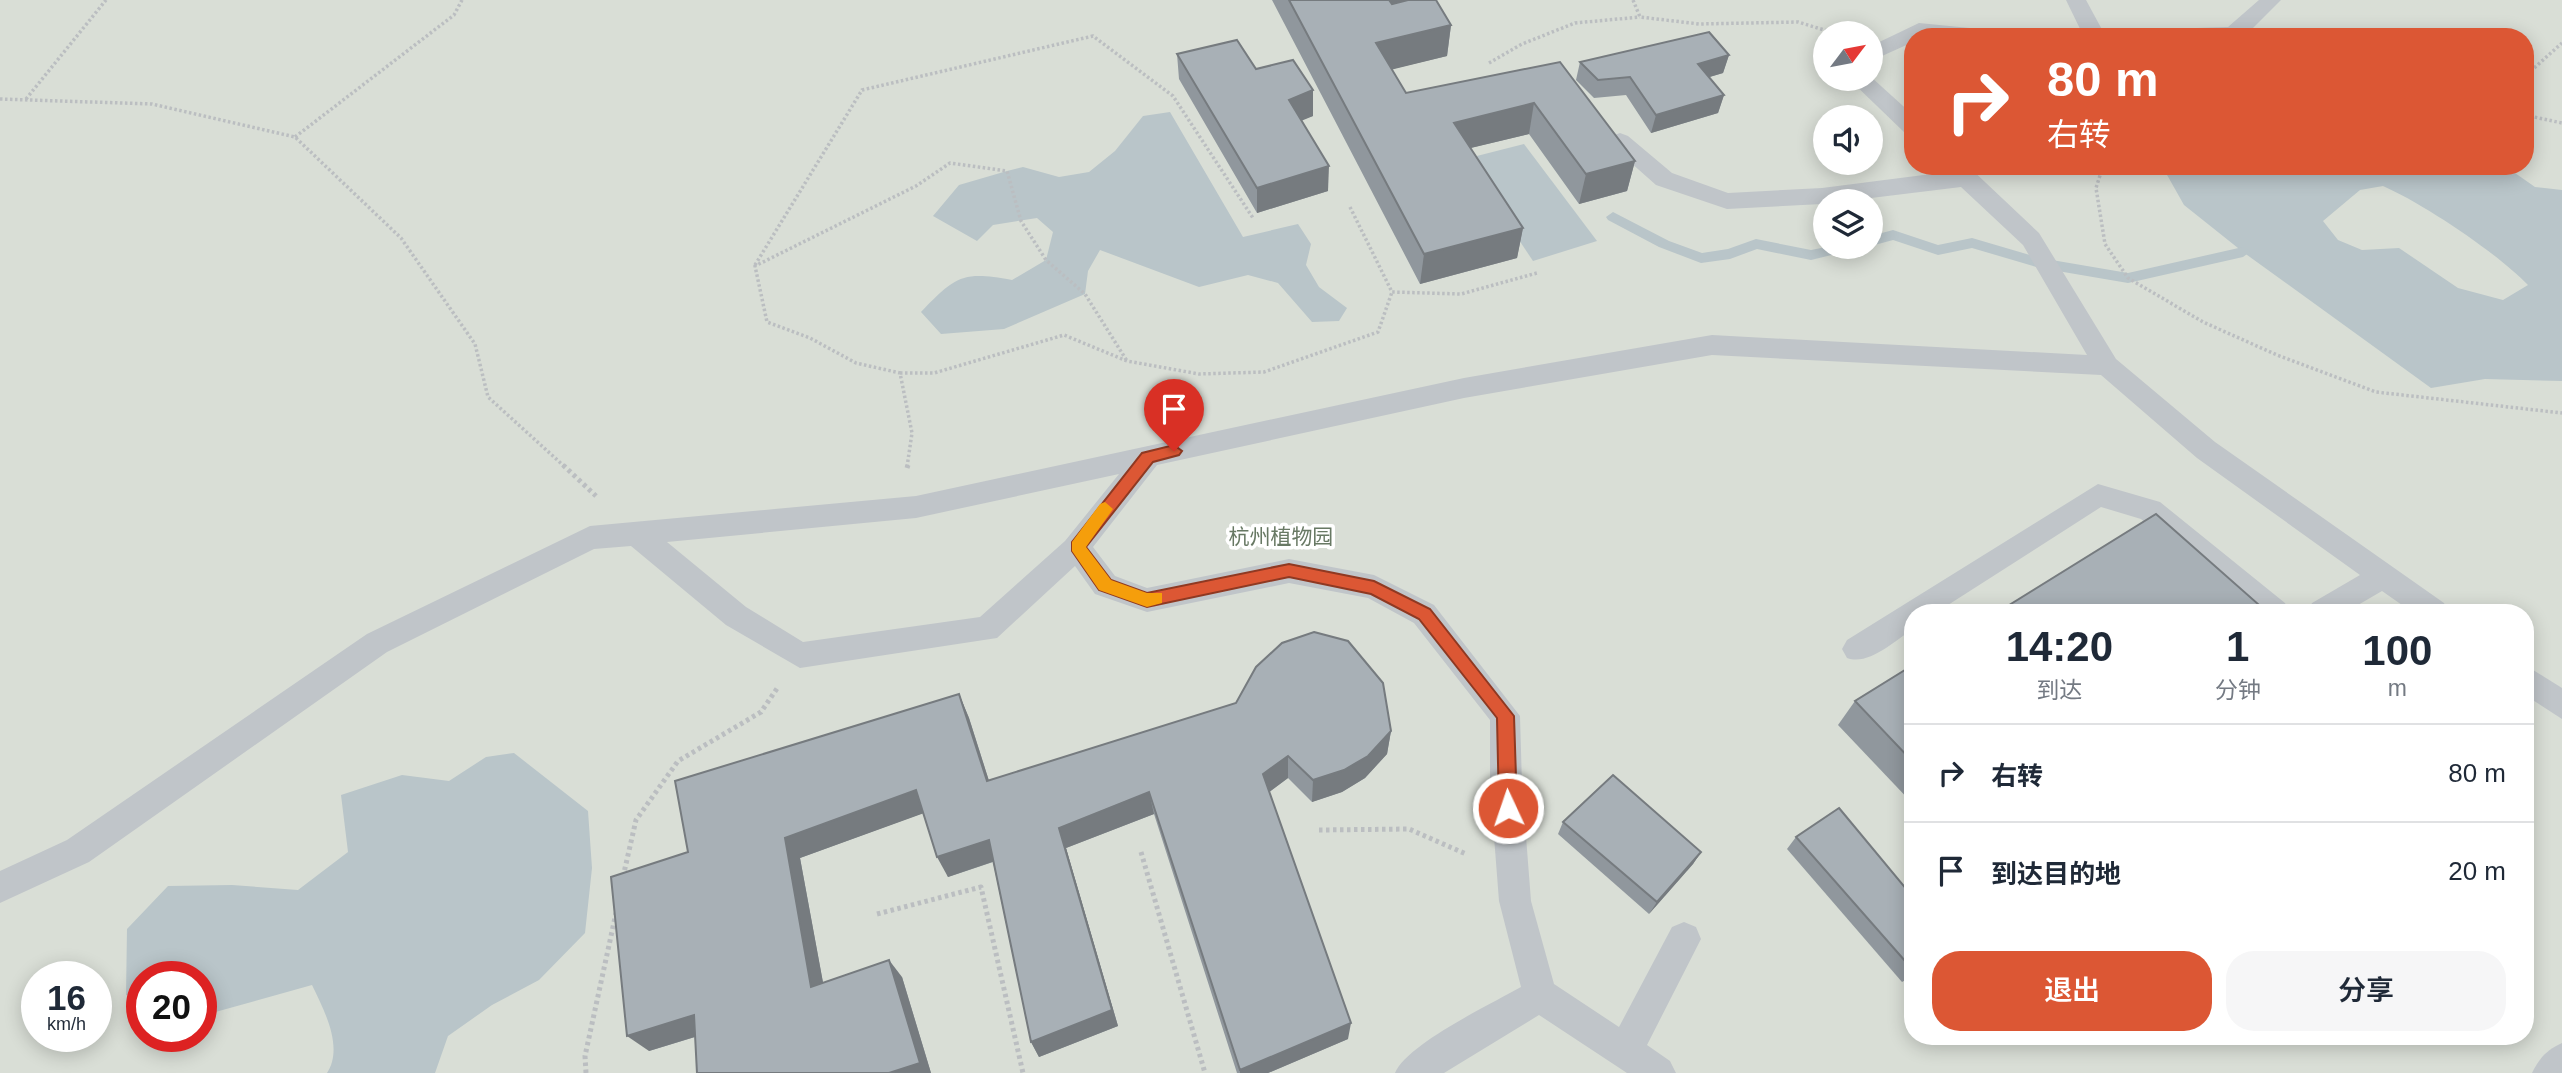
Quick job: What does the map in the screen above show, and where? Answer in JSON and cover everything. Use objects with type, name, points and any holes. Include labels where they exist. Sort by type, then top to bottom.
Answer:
[{"type":"lane","points":[[2076,0],[2090,28]]},
{"type":"lane","points":[[2241,28],[2271,0]]},
{"type":"lane","points":[[1883,48],[1904,38]]},
{"type":"lane","points":[[1873,91],[1904,120]]},
{"type":"lane","points":[[1620,141],[1664,180],[1727,201],[1822,196],[1943,175]]},
{"type":"lane","points":[[1963,175],[2031,239],[2108,366],[2206,450],[2422,604]]},
{"type":"lane","points":[[0,887],[78,851],[377,643],[590,538],[916,507],[1464,388],[1712,345],[2108,366]]},
{"type":"lane","points":[[638,534],[736,616],[800,655],[987,629],[1077,547],[1148,457]]},
{"type":"lane","points":[[1927,604],[2098,495],[2150,510],[2265,604]]},
{"type":"lane","points":[[1077,547],[1105,585],[1147,600],[1289,570],[1374,587],[1424,614],[1505,716],[1506,785],[1515,901],[1540,995],[1658,1073]]},
{"type":"lane","points":[[2335,604],[2382,576]]},
{"type":"lane","points":[[1857,649],[1904,619]]},
{"type":"lane","points":[[2534,685],[2562,705]]},
{"type":"lane","points":[[1625,1051],[1684,939]]},
{"type":"lane","points":[[1413,1073],[1468,1036],[1540,995]]},
{"type":"lane","points":[[2550,1073],[2562,1061]]},
{"type":"path","points":[[26,100],[106,0]]},
{"type":"path","points":[[295,137],[454,15],[462,0]]},
{"type":"path","points":[[1633,0],[1640,17]]},
{"type":"path","points":[[1489,63],[1522,44],[1575,23],[1640,17],[1699,24],[1798,22],[1813,27]]},
{"type":"path","points":[[1253,218],[1173,96],[1093,36],[862,90],[755,266],[766,322],[810,338],[856,363],[900,373],[934,373],[1064,335],[1127,361],[1199,374],[1264,372],[1378,331],[1392,292],[1350,208]]},
{"type":"path","points":[[2534,68],[2562,43]]},
{"type":"path","points":[[0,99],[152,104],[295,137],[401,239],[475,344],[488,397],[638,534]]},
{"type":"path","points":[[2534,117],[2562,123]]},
{"type":"path","points":[[755,266],[916,186],[950,163],[1007,171],[1021,221],[1046,260],[1084,294],[1127,361]]},
{"type":"path","points":[[2100,175],[2096,188],[2105,244],[2128,278],[2203,322],[2277,355],[2376,391],[2562,413]]},
{"type":"path","points":[[1392,292],[1461,294],[1537,273]]},
{"type":"path","points":[[887,510],[913,454],[906,394],[900,373]]},
{"type":"path","points":[[622,886],[636,820],[678,761],[761,712],[800,655]]},
{"type":"path","points":[[1319,830],[1409,829],[1467,855],[1515,901]]},
{"type":"path","points":[[1141,852],[1205,1073]]},
{"type":"path","points":[[877,914],[981,887],[1023,1073]]},
{"type":"path","points":[[586,1073],[585,1056],[619,899]]},
{"type":"green space","name":"杭州植物园","points":[[0,0],[2562,0],[2562,1073],[0,1073]]},
{"type":"shaded area","points":[[1170,112],[1243,237],[1298,224],[1311,244],[1306,265],[1319,287],[1347,308],[1339,321],[1312,322],[1278,283],[1248,275],[1199,287],[1100,250],[1088,271],[1085,294],[1004,329],[941,334],[921,312],[943,291],[961,279],[982,276],[1012,280],[1046,260],[1053,232],[1037,218],[993,225],[977,241],[933,216],[959,185],[1023,167],[1059,177],[1089,172],[1115,151],[1143,116]]},
{"type":"shaded area","points":[[1524,144],[1597,241],[1533,261],[1465,159]]},
{"type":"shaded area","points":[[2167,175],[2518,175],[2535,187],[2562,190],[2562,381],[2485,379],[2431,388],[2243,252],[2184,205]],"holes":[[[2383,186],[2439,217],[2479,244],[2528,285],[2503,300],[2458,288],[2399,248],[2362,250],[2338,240],[2323,221],[2360,190]]]},
{"type":"shaded area","points":[[514,753],[588,811],[592,868],[585,933],[539,980],[492,1005],[448,1036],[435,1073],[327,1073],[334,1052],[333,1040],[327,1017],[312,985],[217,1012],[217,961],[127,961],[127,929],[168,886],[232,885],[298,890],[348,852],[341,795],[402,775],[449,781],[486,757]]},
{"type":"building","points":[[1289,0],[1389,0],[1392,4],[1408,0],[1436,0],[1451,25],[1376,43],[1406,93],[1560,62],[1635,161],[1586,174],[1534,103],[1454,123],[1523,228],[1424,254]]},
{"type":"building","points":[[1709,32],[1729,55],[1698,64],[1724,95],[1656,115],[1630,77],[1598,80],[1580,62]]},
{"type":"building","points":[[1237,40],[1256,69],[1293,60],[1313,90],[1289,100],[1329,166],[1257,188],[1177,54]]},
{"type":"building","points":[[2156,514],[2258,604],[2011,604]]},
{"type":"building","points":[[1314,632],[1348,641],[1383,683],[1391,731],[1368,756],[1344,770],[1313,780],[1288,756],[1263,774],[1351,1023],[1240,1070],[1149,792],[1059,828],[1112,1010],[1031,1042],[989,840],[937,857],[916,790],[785,838],[811,987],[889,960],[920,1063],[889,1073],[697,1073],[694,1015],[627,1036],[611,877],[688,852],[675,781],[959,694],[987,781],[1236,703],[1256,667],[1282,643]]},
{"type":"building","points":[[1904,671],[1904,753],[1855,701]]},
{"type":"building","points":[[1613,775],[1701,852],[1657,902],[1563,822]]},
{"type":"building","points":[[1839,808],[1904,886],[1904,960],[1796,837]]},
{"type":"waterway","points":[[1613,217],[1664,244],[1701,258],[1730,254],[1756,244],[1813,255]]},
{"type":"waterway","points":[[1883,238],[1893,235],[1938,250],[1972,243],[2040,263],[2128,278],[2243,252]]},
{"type":"slow traffic","points":[[1105,509],[1077,547],[1105,585],[1147,600],[1156,598]]},
{"type":"route","points":[[1174,451],[1148,457],[1077,547],[1105,585],[1147,600],[1289,570],[1374,587],[1424,614],[1505,716],[1508,808]]}]
